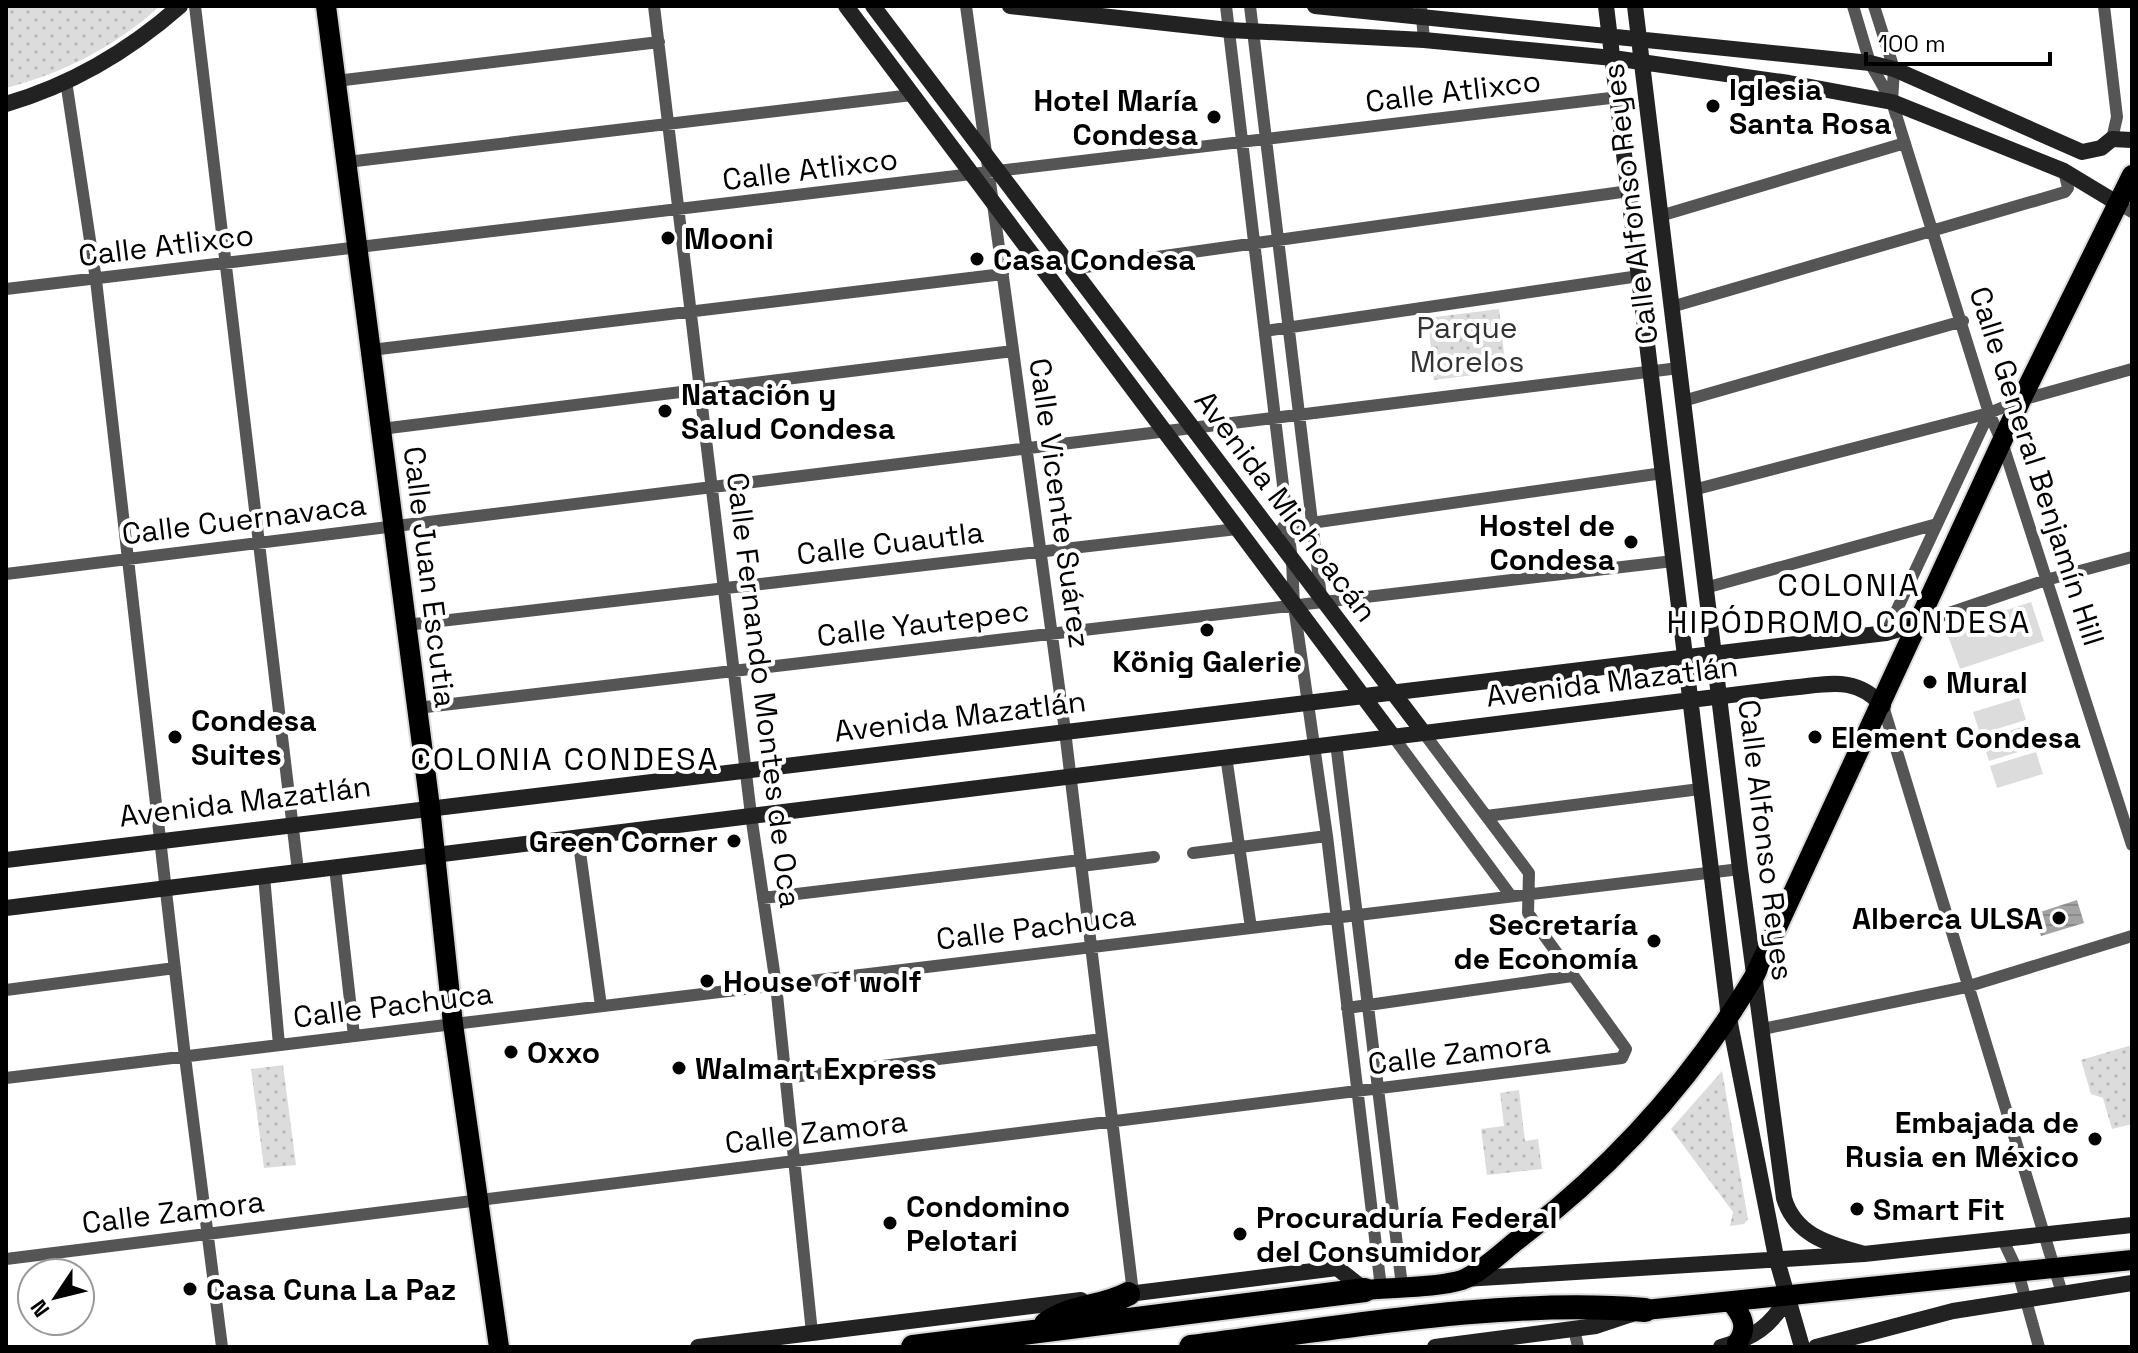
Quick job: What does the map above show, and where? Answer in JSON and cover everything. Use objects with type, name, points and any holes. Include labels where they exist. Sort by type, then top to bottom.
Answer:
[{"type":"highway","points":[[913,1347],[1382,1288]]},
{"type":"highway","points":[[1033,1333],[1059,1314],[1109,1305],[1131,1294]]},
{"type":"highway","points":[[1191,1347],[1404,1320],[1590,1305],[1645,1310]]},
{"type":"main road","points":[[6,104],[66,81],[130,47],[180,6]]},
{"type":"main road","name":"Calle Juan Escutia","points":[[326,6],[436,855],[453,1024],[499,1347]]},
{"type":"main road","name":"Avenida Michoacán","points":[[846,6],[912,95],[988,170],[996,206],[1392,735]]},
{"type":"main road","name":"Avenida Michoacán","points":[[873,6],[988,170],[1071,269],[1423,732]]},
{"type":"main road","points":[[1010,6],[1229,30],[1424,40],[1613,58],[1789,83],[1892,102],[2064,171],[2124,207]]},
{"type":"main road","points":[[1315,6],[1422,12],[1870,63],[1894,69],[2082,152],[2101,148],[2112,139],[2132,140]]},
{"type":"main road","name":"Calle Alfonso Reyes","points":[[1606,6],[1729,1018],[1776,1257],[1802,1347]]},
{"type":"main road","name":"Calle Alfonso Reyes","points":[[1635,6],[1740,869],[1788,1209],[1813,1236],[1864,1254]]},
{"type":"main road","points":[[2064,171],[2064,164],[2075,149]]},
{"type":"main road","points":[[1463,1280],[1538,1224],[1626,1144],[1683,1081],[1729,1018],[1755,975],[1883,706],[2021,400],[2124,207],[2131,179]]},
{"type":"main road","name":"Avenida Mazatlán","points":[[6,860],[1886,633],[1920,623]]},
{"type":"main road","name":"Avenida Mazatlán","points":[[6,908],[436,855],[579,844],[751,815],[1719,695],[1849,684],[1870,691],[1883,706]]},
{"type":"main road","points":[[698,1347],[1337,1268],[1382,1288],[1776,1257],[1864,1254],[2132,1225]]},
{"type":"main road","points":[[1435,1347],[1596,1326],[1645,1310],[2132,1260]]},
{"type":"main road","points":[[1816,1347],[1928,1316],[2132,1283]]},
{"type":"main road","points":[[1729,1345],[1768,1325],[1788,1297]]},
{"type":"main road","points":[[1729,1345],[1744,1326],[1741,1314],[1731,1302]]},
{"type":"street","points":[[195,6],[295,823],[298,871]]},
{"type":"street","name":"Calle Fernando Montes de Oca","points":[[654,6],[745,769],[776,985],[812,1333]]},
{"type":"street","points":[[966,6],[988,170]]},
{"type":"street","points":[[1226,6],[1292,561],[1294,606],[1327,836],[1382,1288]]},
{"type":"street","points":[[1250,6],[1322,600]]},
{"type":"street","name":"Calle General Benjamín Hill","points":[[1853,6],[1870,63],[1892,102],[1963,321],[1989,413],[2002,442],[2132,845]]},
{"type":"street","name":"Calle General Benjamín Hill","points":[[1874,6],[1894,69],[1892,102]]},
{"type":"street","points":[[2104,6],[2117,117],[2112,139]]},
{"type":"street","points":[[1422,12],[1424,40]]},
{"type":"street","points":[[336,81],[659,42]]},
{"type":"street","points":[[66,81],[96,280],[185,1057],[222,1347]]},
{"type":"street","points":[[347,162],[912,95]]},
{"type":"street","name":"Calle Atlixco","points":[[6,289],[1619,97]]},
{"type":"street","points":[[1660,216],[1905,143]]},
{"type":"street","points":[[1671,307],[2065,192],[2068,188],[2064,171]]},
{"type":"street","points":[[1071,269],[1629,191]]},
{"type":"street","name":"Calle Vicente Suárez","points":[[996,206],[1065,731],[1131,1294]]},
{"type":"street","points":[[371,350],[1003,274]]},
{"type":"street","points":[[1265,331],[1639,276]]},
{"type":"street","points":[[1683,401],[1963,321]]},
{"type":"street","points":[[381,429],[1013,351]]},
{"type":"street","name":"Calle Cuernavaca","points":[[6,574],[1679,368]]},
{"type":"street","points":[[1693,490],[1989,413],[2021,400],[2132,369]]},
{"type":"street","points":[[1886,633],[1989,413]]},
{"type":"street","points":[[1268,529],[1663,473]]},
{"type":"street","points":[[1705,588],[1937,524]]},
{"type":"street","name":"Calle Cuautla","points":[[406,625],[1237,529]]},
{"type":"street","points":[[1920,623],[2046,580],[2132,557]]},
{"type":"street","name":"Calle Yautepec","points":[[417,708],[1673,561]]},
{"type":"street","points":[[1883,706],[1966,987],[2062,1293]]},
{"type":"street","name":"Avenida Michoacán","points":[[1423,732],[1529,873],[1528,913],[1626,1049]]},
{"type":"street","name":"Avenida Michoacán","points":[[1392,735],[1511,896]]},
{"type":"street","points":[[1336,743],[1379,1089],[1382,1288]]},
{"type":"street","points":[[1226,756],[1251,928]]},
{"type":"street","points":[[1486,816],[1700,789]]},
{"type":"street","points":[[1193,853],[1327,836]]},
{"type":"street","points":[[579,844],[601,1006]]},
{"type":"street","points":[[763,898],[1154,857]]},
{"type":"street","points":[[335,867],[354,1036]]},
{"type":"street","name":"Calle Pachuca","points":[[6,1078],[1740,869]]},
{"type":"street","points":[[264,876],[279,1045]]},
{"type":"street","points":[[1763,1029],[1966,987],[2132,936]]},
{"type":"street","points":[[6,990],[175,968]]},
{"type":"street","points":[[1347,1008],[1572,976]]},
{"type":"street","points":[[784,1078],[1102,1039]]},
{"type":"street","name":"Calle Zamora","points":[[6,1259],[1616,1060],[1626,1054],[1626,1049]]},
{"type":"street","points":[[2003,1240],[2018,1272],[2039,1347]]},
{"type":"street","points":[[1574,1329],[1578,1347]]},
{"type":"green space","points":[[6,6],[160,6],[107,46],[69,66],[6,88]]},
{"type":"green space","name":"Parque Morelos","points":[[1499,309],[1506,371],[1434,380],[1428,318]]},
{"type":"green space","points":[[2031,602],[2044,641],[1960,669],[1946,630]]},
{"type":"green space","points":[[2019,698],[2026,720],[1980,734],[1973,712]]},
{"type":"green space","points":[[2028,725],[2035,747],[1989,761],[1982,739]]},
{"type":"green space","points":[[2036,752],[2043,774],[1997,788],[1990,766]]},
{"type":"green space","points":[[2132,1045],[2132,1124],[2112,1129],[2103,1098],[2091,1094],[2081,1060]]},
{"type":"green space","points":[[283,1065],[296,1165],[264,1168],[251,1069]]},
{"type":"green space","points":[[1722,1071],[1748,1219],[1744,1224],[1730,1226],[1733,1212],[1671,1129]]},
{"type":"green space","points":[[1519,1090],[1525,1141],[1538,1139],[1542,1169],[1487,1175],[1481,1129],[1504,1126],[1500,1093]]},
{"type":"shaded area","name":"Alberca ULSA","points":[[2077,900],[2084,923],[2041,936],[2034,914]]},
{"type":"place","name":"Iglesia Santa Rosa","points":[[1713,106]]},
{"type":"place","name":"Hotel María Condesa","points":[[1214,117]]},
{"type":"place","name":"Mooni","points":[[668,238]]},
{"type":"place","name":"Casa Condesa","points":[[977,259]]},
{"type":"place","name":"Natación y Salud Condesa","points":[[665,411]]},
{"type":"place","name":"Hostel de Condesa","points":[[1631,542]]},
{"type":"place","name":"König Galerie","points":[[1207,630]]},
{"type":"place","name":"Mural","points":[[1930,682]]},
{"type":"place","name":"Condesa Suites","points":[[175,737]]},
{"type":"place","name":"Element Condesa","points":[[1815,737]]},
{"type":"place","name":"Green Corner","points":[[734,841]]},
{"type":"place","name":"Alberca ULSA","points":[[2059,918]]},
{"type":"place","name":"Secretaría de Economía","points":[[1654,941]]},
{"type":"place","name":"House of wolf","points":[[707,981]]},
{"type":"place","name":"Oxxo","points":[[511,1052]]},
{"type":"place","name":"Walmart Express","points":[[679,1068]]},
{"type":"place","name":"Embajada de Rusia en México","points":[[2095,1139]]},
{"type":"place","name":"Smart Fit","points":[[1857,1209]]},
{"type":"place","name":"Condomino Pelotari","points":[[890,1223]]},
{"type":"place","name":"Procuraduría Federal del Consumidor","points":[[1240,1234]]},
{"type":"place","name":"Casa Cuna La Paz","points":[[190,1289]]},
{"type":"district","name":"COLONIA HIPÓDROMO CONDESA","points":[[1849,604]]},
{"type":"district","name":"COLONIA CONDESA","points":[[565,759]]}]
